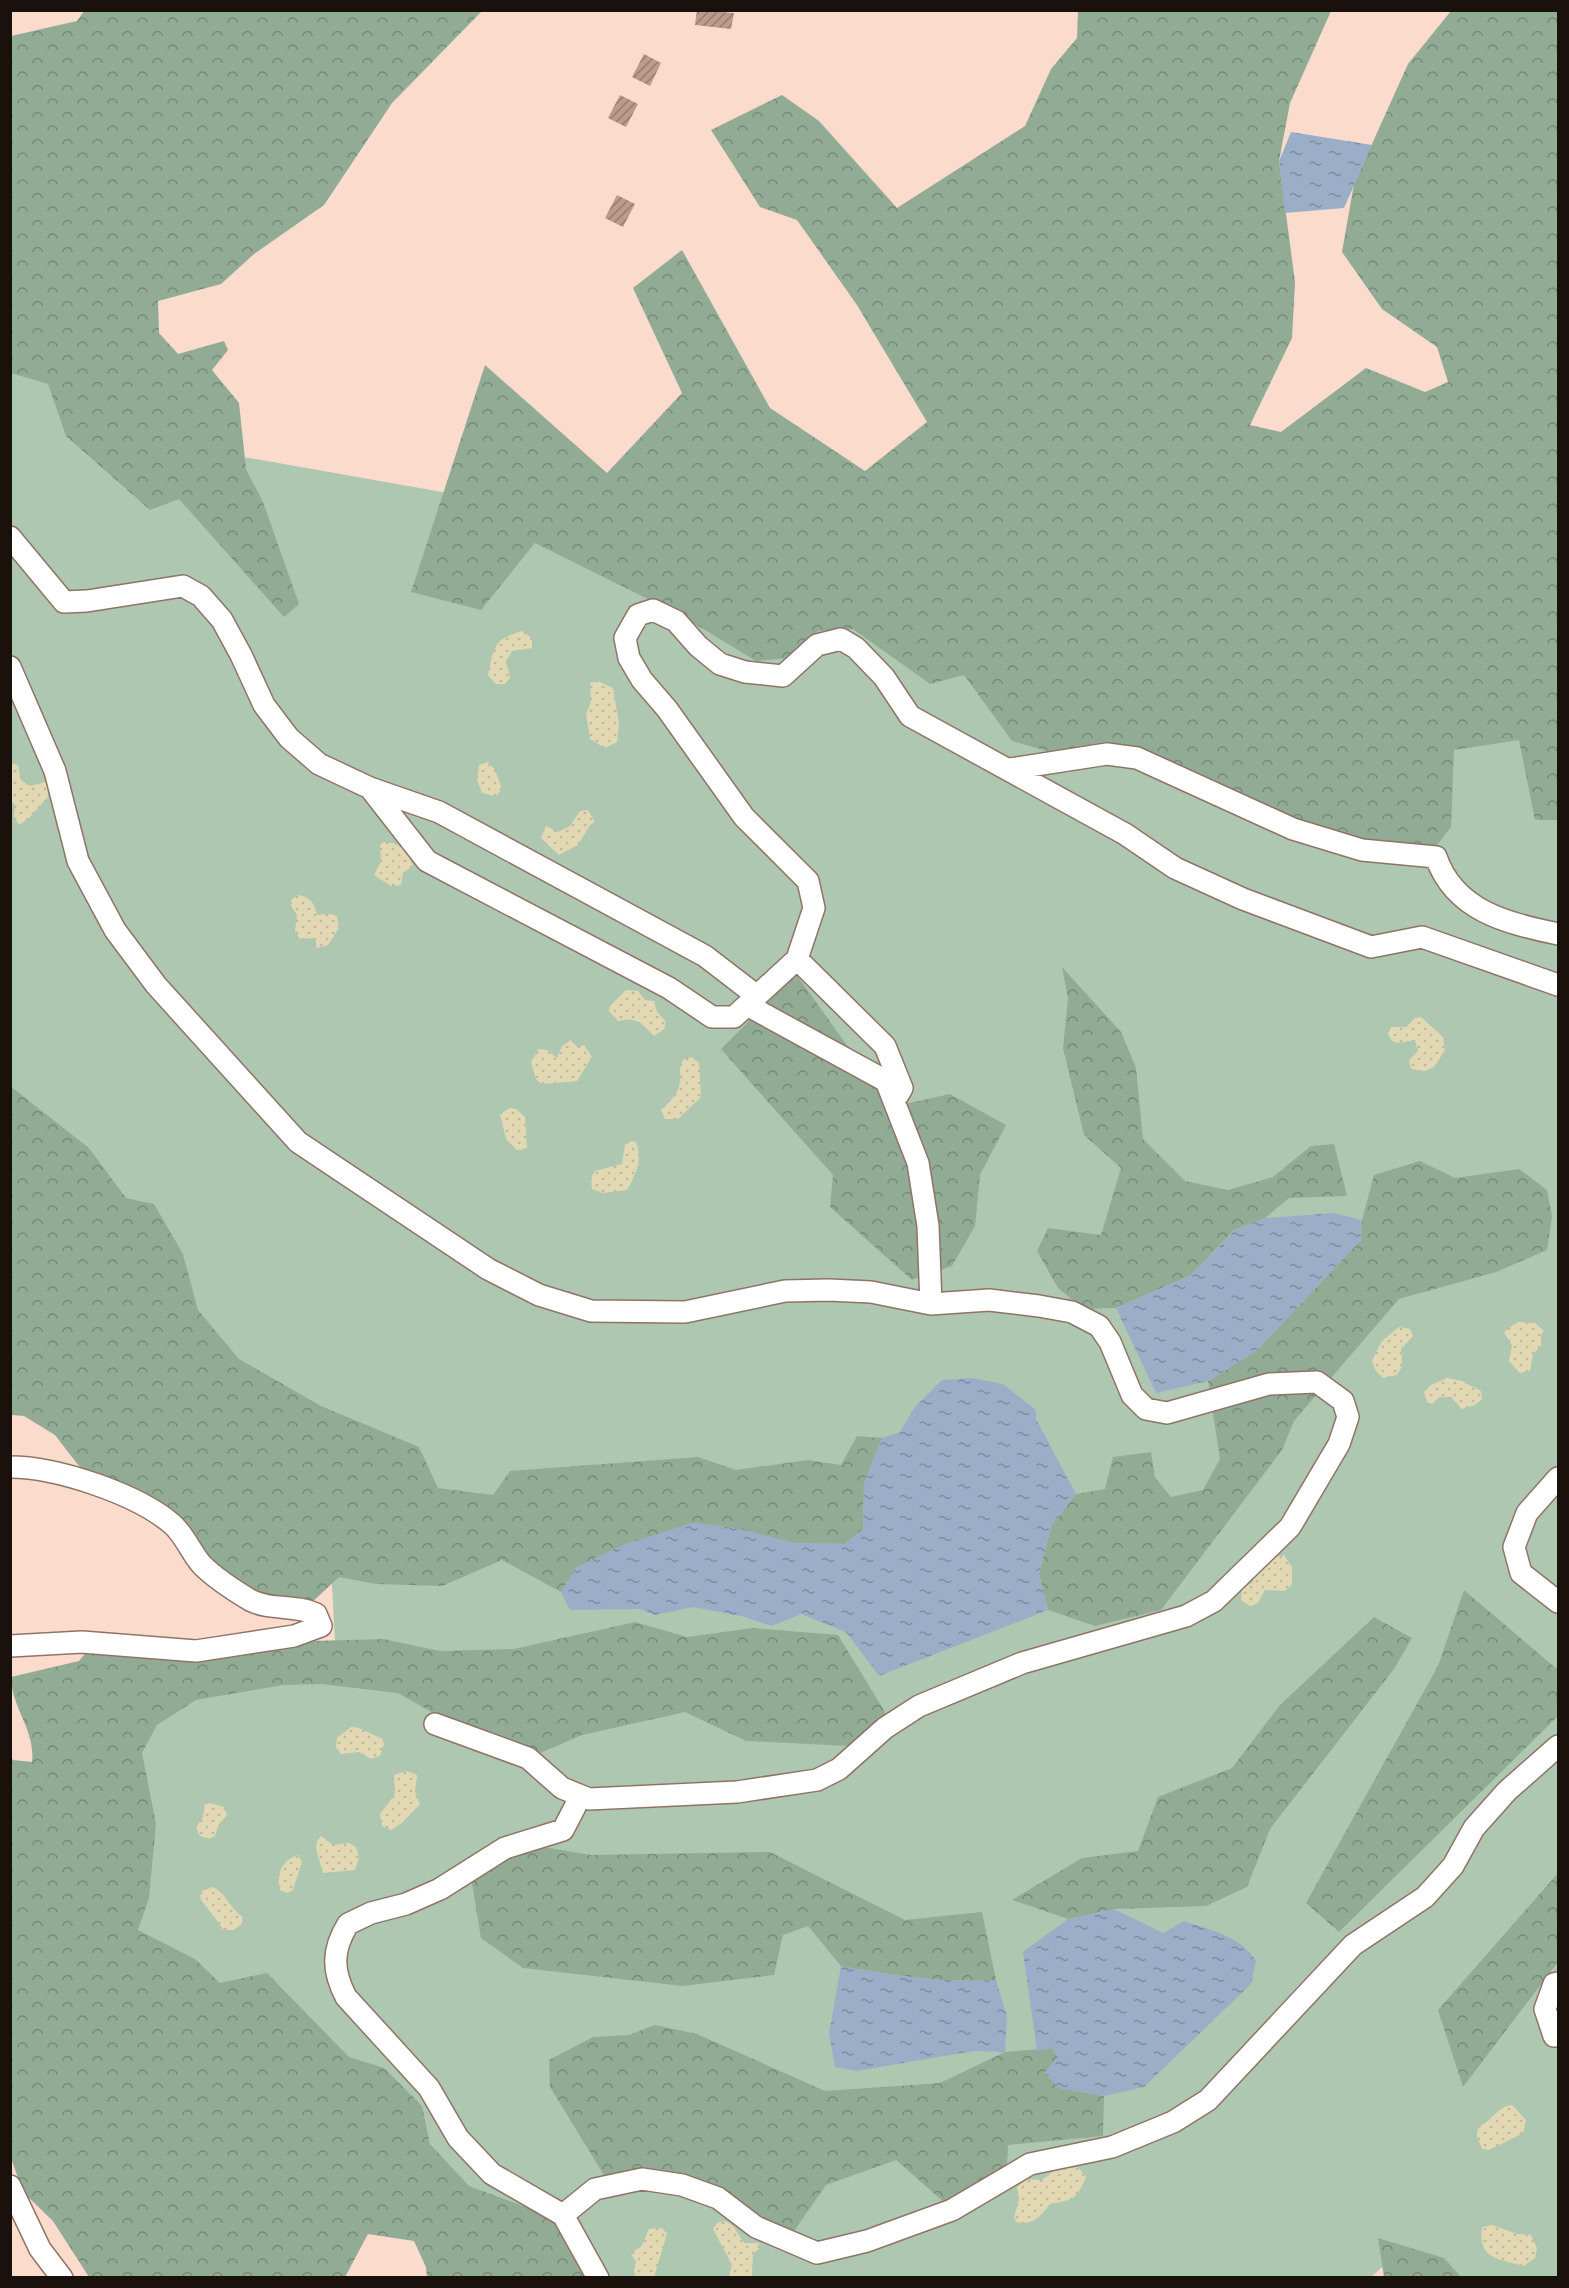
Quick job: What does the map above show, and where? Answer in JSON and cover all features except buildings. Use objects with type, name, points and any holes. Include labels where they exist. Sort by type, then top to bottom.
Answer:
[{"type":"street","points":[[10,537],[64,602],[87,601],[183,586],[201,596],[222,620],[264,705],[289,738],[319,764],[370,788],[439,812],[705,956],[752,1000],[886,1081],[918,1163],[928,1226],[931,1304]]},
{"type":"street","points":[[370,788],[427,861],[669,988],[712,1017],[734,1017],[797,959],[814,908],[808,881],[744,816],[667,709],[642,680],[628,658],[625,638],[638,615],[653,610],[676,621],[698,646],[720,664],[746,672],[783,676],[818,645],[841,639],[856,648],[884,677],[910,716],[1125,834],[1175,868],[1243,899],[1371,946],[1422,937],[1558,985]]},
{"type":"street","points":[[10,667],[55,771],[78,861],[115,930],[156,985],[298,1142],[488,1269],[539,1295],[591,1311],[685,1312],[785,1291],[871,1292],[931,1304],[989,1300],[1072,1312],[1099,1326],[1110,1342],[1132,1395],[1146,1409],[1167,1413],[1269,1384],[1317,1382],[1343,1401],[1348,1417],[1339,1444],[1290,1527],[1214,1602],[1186,1616],[1022,1663],[919,1706],[885,1728],[839,1768],[817,1780],[737,1792],[589,1799],[562,1788],[528,1758],[435,1724]]},
{"type":"street","points":[[1010,769],[1107,754],[1137,758],[1293,829],[1362,850],[1436,857],[1442,875],[1479,910],[1509,924],[1558,934]]},
{"type":"street","points":[[797,959],[885,1046],[902,1088],[894,1101]]},
{"type":"street","points":[[10,1467],[40,1470],[101,1486],[144,1504],[173,1525],[202,1564],[251,1600],[282,1609],[303,1608],[316,1614],[321,1626],[294,1636],[196,1651],[82,1642],[10,1646]]},
{"type":"street","points":[[1558,1478],[1527,1513],[1514,1547],[1521,1573],[1558,1602]]},
{"type":"street","points":[[563,2215],[595,2189],[642,2179],[682,2185],[718,2198],[756,2227],[817,2253],[867,2241],[952,2210],[1030,2164],[1112,2147],[1173,2122],[1208,2100],[1353,1945],[1425,1897],[1453,1866],[1474,1828],[1507,1791],[1558,1746]]},
{"type":"street","points":[[579,1795],[563,1830],[505,1848],[440,1889],[406,1904],[371,1913],[348,1923],[334,1957],[337,1979],[346,1997],[429,2088],[458,2138],[492,2174],[563,2215],[598,2277]]},
{"type":"street","points":[[1558,1983],[1554,1984],[1545,2009],[1554,2036],[1558,2031]]},
{"type":"street","points":[[10,2186],[15,2209],[40,2249],[62,2277]]},
{"type":"green space","points":[[84,11],[482,11],[392,103],[324,205],[254,254],[221,284],[158,301],[159,333],[178,354],[224,341],[228,350],[212,370],[239,403],[246,469],[263,502],[299,604],[284,617],[179,499],[150,510],[66,436],[48,384],[11,373],[11,36],[77,21]]},
{"type":"green space","points":[[1078,11],[1331,11],[1290,103],[1279,161],[1295,282],[1292,338],[1250,425],[1281,432],[1366,368],[1425,392],[1448,382],[1437,347],[1382,309],[1342,252],[1354,184],[1408,64],[1451,11],[1558,11],[1558,820],[1535,820],[1519,740],[1454,750],[1451,827],[1431,853],[1319,831],[1176,766],[1114,744],[1058,754],[1012,741],[964,675],[930,684],[853,629],[818,631],[789,658],[756,661],[682,616],[535,543],[481,610],[411,592],[485,365],[607,473],[682,393],[633,288],[682,250],[770,408],[865,471],[927,422],[857,305],[797,220],[760,207],[711,130],[782,95],[819,121],[897,208],[1025,126],[1051,69],[1077,38]]},
{"type":"green space","points":[[10,309],[187,447],[1213,628],[1558,720],[1558,2277],[1411,2277],[1382,2267],[1370,2278],[534,2277],[117,1939],[124,1739],[164,1696],[336,1659],[325,1456],[11,1137]]},
{"type":"green space","points":[[1062,967],[1121,1032],[1136,1068],[1143,1139],[1185,1181],[1228,1190],[1273,1177],[1311,1146],[1334,1144],[1347,1196],[1289,1198],[1265,1218],[1234,1230],[1191,1275],[1116,1308],[1083,1309],[1058,1288],[1037,1251],[1048,1228],[1101,1235],[1121,1168],[1084,1135],[1063,1048],[1068,998]]},
{"type":"green space","points":[[796,974],[891,1107],[950,1094],[1006,1125],[980,1175],[975,1226],[952,1266],[912,1280],[830,1207],[833,1175],[721,1049]]},
{"type":"green space","points":[[10,1086],[89,1148],[126,1198],[154,1204],[183,1254],[198,1310],[239,1359],[321,1406],[419,1447],[438,1488],[493,1495],[510,1471],[698,1457],[736,1470],[808,1460],[841,1465],[857,1436],[882,1438],[864,1483],[863,1529],[845,1544],[794,1543],[734,1528],[692,1523],[577,1567],[561,1592],[502,1560],[442,1586],[376,1584],[339,1577],[309,1605],[283,1606],[203,1562],[174,1524],[89,1479],[55,1435],[24,1416],[11,1415]]},
{"type":"green space","points":[[1420,1161],[1455,1178],[1519,1169],[1547,1190],[1552,1216],[1547,1250],[1496,1272],[1399,1299],[1294,1421],[1282,1450],[1161,1610],[1095,1626],[1048,1610],[1039,1574],[1051,1526],[1076,1494],[1105,1489],[1113,1457],[1151,1452],[1155,1477],[1171,1497],[1203,1490],[1220,1459],[1208,1381],[1257,1350],[1361,1240],[1362,1220],[1374,1175]]},
{"type":"green space","points":[[1464,1590],[1558,1670],[1558,1716],[1339,1932],[1306,1903],[1438,1666]]},
{"type":"green space","points":[[1374,1617],[1412,1638],[1394,1669],[1270,1829],[1247,1887],[1206,1906],[1114,1909],[1068,1919],[1012,1900],[1082,1858],[1138,1851],[1158,1797],[1232,1768],[1280,1705]]},
{"type":"green space","points":[[635,1622],[687,1637],[753,1628],[838,1635],[888,1717],[851,1746],[746,1741],[685,1712],[582,1735],[538,1754],[447,1721],[398,1693],[321,1684],[283,1685],[196,1700],[157,1725],[142,1753],[156,1824],[149,1898],[138,1930],[195,1959],[220,1983],[267,1973],[349,2057],[384,2068],[422,2106],[430,2144],[469,2186],[550,2216],[568,2230],[591,2277],[427,2277],[426,2267],[414,2241],[368,2234],[345,2277],[89,2277],[53,2221],[23,2192],[11,2158],[11,1756],[13,1760],[32,1762],[32,1751],[27,1729],[15,1699],[11,1677],[79,1661],[88,1650],[194,1660],[313,1641],[383,1639],[440,1651],[514,1649]]},
{"type":"green space","points":[[543,1847],[591,1855],[770,1852],[905,1920],[982,1912],[996,1980],[918,1978],[841,1966],[808,1926],[783,1935],[774,1975],[682,1986],[523,1968],[481,1938],[471,1877],[507,1856]]},
{"type":"green space","points":[[1558,1873],[1558,1962],[1463,2087],[1438,2010]]},
{"type":"green space","points":[[655,2025],[697,2034],[825,2091],[940,2083],[1005,2052],[1052,2048],[1058,2057],[1059,2088],[1104,2096],[1103,2136],[1008,2145],[1007,2165],[945,2203],[896,2160],[826,2185],[792,2234],[729,2195],[696,2178],[661,2171],[607,2180],[550,2087],[549,2060],[593,2037],[629,2035]]},
{"type":"green space","points":[[1378,2238],[1444,2258],[1461,2277],[1384,2277]]},
{"type":"sand","points":[[522,631],[532,638],[532,648],[512,651],[506,661],[510,678],[505,684],[496,684],[488,675],[496,646],[505,637]]},
{"type":"sand","points":[[598,681],[613,688],[619,724],[617,742],[605,748],[590,739],[586,714],[591,702],[590,683]]},
{"type":"sand","points":[[488,762],[495,770],[502,789],[496,796],[482,793],[477,780],[479,765]]},
{"type":"sand","points":[[11,763],[18,765],[21,780],[30,786],[45,782],[48,785],[48,797],[28,819],[19,825],[14,817],[15,804],[11,802]]},
{"type":"sand","points":[[588,810],[595,822],[590,825],[578,845],[559,855],[541,838],[546,826],[558,832],[570,826],[580,811]]},
{"type":"sand","points":[[384,842],[395,844],[403,849],[413,866],[403,873],[401,885],[391,886],[374,875],[381,861],[380,845]]},
{"type":"sand","points":[[298,895],[311,901],[317,915],[337,916],[339,928],[328,945],[317,948],[315,938],[300,939],[295,931],[297,915],[291,906],[291,900]]},
{"type":"sand","points":[[626,990],[638,991],[645,1000],[654,1001],[657,1012],[666,1022],[664,1029],[654,1036],[646,1027],[634,1020],[618,1021],[609,1011],[610,1006]]},
{"type":"sand","points":[[1421,1017],[1443,1037],[1445,1050],[1434,1067],[1425,1071],[1411,1069],[1409,1060],[1418,1051],[1415,1040],[1398,1043],[1392,1041],[1388,1034],[1391,1027],[1406,1027],[1415,1018]]},
{"type":"sand","points":[[571,1040],[577,1047],[584,1045],[592,1057],[577,1081],[542,1084],[536,1079],[531,1062],[539,1049],[547,1050],[557,1058],[562,1046]]},
{"type":"sand","points":[[691,1057],[699,1063],[701,1097],[678,1119],[665,1119],[661,1110],[678,1090],[682,1062]]},
{"type":"sand","points":[[510,1108],[516,1109],[525,1117],[527,1149],[517,1150],[506,1139],[500,1114]]},
{"type":"sand","points":[[636,1142],[639,1161],[636,1173],[627,1190],[603,1193],[592,1189],[591,1178],[595,1171],[622,1164],[625,1144]]},
{"type":"sand","points":[[1517,1322],[1535,1323],[1544,1331],[1541,1335],[1541,1346],[1533,1354],[1530,1371],[1520,1373],[1509,1361],[1512,1346],[1504,1332]]},
{"type":"sand","points":[[1399,1327],[1410,1329],[1413,1336],[1401,1349],[1402,1367],[1397,1375],[1383,1378],[1376,1371],[1372,1361],[1382,1341]]},
{"type":"sand","points":[[1447,1378],[1462,1381],[1481,1391],[1482,1399],[1475,1405],[1462,1409],[1451,1397],[1440,1397],[1432,1404],[1427,1402],[1424,1392],[1431,1385]]},
{"type":"sand","points":[[1284,1555],[1292,1567],[1292,1584],[1285,1591],[1265,1590],[1257,1604],[1250,1606],[1241,1600],[1242,1588],[1252,1583],[1264,1564]]},
{"type":"sand","points":[[351,1727],[382,1738],[384,1744],[380,1756],[371,1759],[359,1752],[341,1754],[336,1747],[337,1738]]},
{"type":"sand","points":[[407,1771],[417,1775],[415,1792],[420,1804],[402,1823],[391,1830],[382,1826],[380,1814],[395,1794],[394,1775]]},
{"type":"sand","points":[[205,1804],[224,1807],[227,1815],[219,1824],[215,1836],[208,1839],[200,1836],[196,1827],[203,1817]]},
{"type":"sand","points":[[321,1836],[333,1845],[349,1843],[356,1847],[359,1858],[355,1870],[323,1873],[316,1849],[317,1841]]},
{"type":"sand","points":[[298,1855],[302,1862],[293,1890],[287,1893],[280,1890],[280,1873],[288,1860]]},
{"type":"sand","points":[[212,1887],[217,1889],[242,1916],[243,1923],[234,1930],[224,1930],[201,1900],[200,1892]]},
{"type":"sand","points":[[1512,2105],[1526,2120],[1523,2133],[1489,2150],[1482,2149],[1477,2136],[1478,2127],[1503,2108]]},
{"type":"sand","points":[[1078,2167],[1086,2177],[1077,2195],[1069,2200],[1050,2204],[1032,2221],[1016,2222],[1014,2217],[1019,2200],[1017,2187],[1026,2179],[1042,2180],[1055,2170]]},
{"type":"sand","points":[[725,2221],[733,2226],[744,2243],[759,2243],[759,2249],[753,2254],[752,2277],[729,2277],[732,2265],[713,2229],[717,2223]]},
{"type":"sand","points":[[1492,2225],[1517,2234],[1531,2235],[1537,2248],[1535,2258],[1524,2266],[1493,2257],[1483,2246],[1481,2238],[1482,2227]]},
{"type":"sand","points":[[662,2228],[667,2234],[654,2277],[636,2277],[634,2271],[636,2262],[631,2254],[642,2245],[649,2229]]},
{"type":"water","points":[[1291,132],[1372,145],[1344,208],[1285,213],[1279,161]]},
{"type":"water","points":[[1334,1213],[1362,1220],[1361,1240],[1257,1350],[1208,1381],[1156,1393],[1116,1308],[1191,1275],[1235,1230],[1265,1218]]},
{"type":"water","points":[[972,1378],[1003,1384],[1036,1410],[1036,1419],[1076,1494],[1051,1526],[1039,1574],[1048,1610],[879,1676],[846,1632],[801,1614],[772,1626],[741,1616],[693,1607],[655,1615],[640,1609],[570,1610],[561,1592],[577,1567],[625,1544],[692,1523],[734,1528],[794,1543],[845,1544],[863,1529],[864,1483],[882,1438],[900,1432],[915,1407],[942,1380]]},
{"type":"water","points":[[1114,1909],[1163,1933],[1184,1921],[1214,1931],[1242,1945],[1256,1961],[1251,1984],[1144,2087],[1104,2096],[1059,2088],[1044,2073],[1058,2057],[1052,2048],[1037,2051],[1023,1952],[1068,1919]]},
{"type":"water","points":[[841,1966],[918,1978],[996,1980],[1007,2016],[1005,2052],[974,2051],[856,2071],[835,2067],[829,2033]]}]
